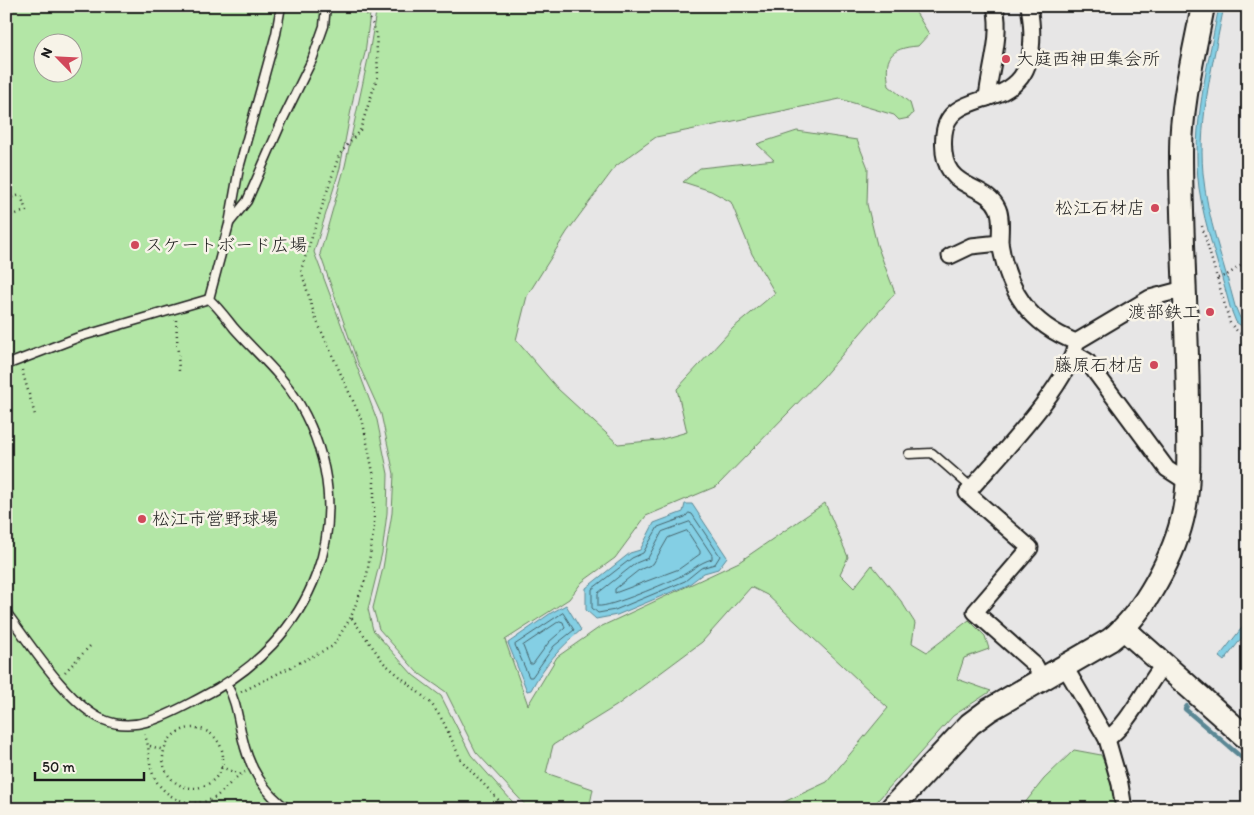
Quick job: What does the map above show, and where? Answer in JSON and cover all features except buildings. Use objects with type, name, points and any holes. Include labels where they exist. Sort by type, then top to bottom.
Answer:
[{"type":"street","points":[[987,98],[997,44],[998,28],[995,6]]},
{"type":"street","points":[[1029,6],[1033,41],[1031,57],[1024,74],[1018,83],[987,98],[974,101],[953,113],[946,126],[945,154],[953,177],[989,198],[998,209],[1000,243],[1011,284],[1023,304],[1046,327],[1075,348],[1087,361],[1167,469],[1187,482]]},
{"type":"street","points":[[891,809],[970,724],[989,710],[1065,667],[1124,630],[1140,607],[1177,539],[1184,511],[1187,482],[1188,378],[1181,149],[1188,84],[1203,6]]},
{"type":"street","points":[[950,256],[971,246],[1000,243]]},
{"type":"street","points":[[1043,680],[1035,665],[975,612],[1030,548],[967,493],[1049,395],[1075,348],[1150,298],[1184,289]]},
{"type":"street","points":[[1124,630],[1248,738]]},
{"type":"street","points":[[1107,739],[1117,732],[1149,682],[1164,664]]},
{"type":"street","points":[[1065,667],[1107,739],[1120,784],[1124,809]]},
{"type":"lane","points":[[209,300],[229,224],[239,168],[276,34],[281,6]]},
{"type":"lane","points":[[229,224],[247,201],[282,119],[312,60],[324,26],[326,6]]},
{"type":"lane","points":[[6,365],[79,338],[209,300]]},
{"type":"lane","points":[[6,612],[58,680],[88,710],[103,720],[138,724],[160,718],[227,685],[280,637],[301,607],[320,567],[327,538],[330,508],[321,456],[299,403],[268,362],[209,300]]},
{"type":"lane","points":[[909,454],[932,453],[972,488]]},
{"type":"lane","points":[[227,685],[233,696],[243,742],[252,768],[266,789],[288,809]]},
{"type":"path","points":[[233,696],[333,646],[351,616],[367,576],[374,526],[374,477],[364,423],[315,317],[301,270],[339,155],[360,130],[378,75],[376,30],[362,6]]},
{"type":"path","points":[[6,206],[12,204],[10,198],[21,194],[26,211],[6,217]]},
{"type":"path","points":[[1199,218],[1219,278],[1230,323],[1239,333],[1248,337]]},
{"type":"path","points":[[1219,278],[1248,261]]},
{"type":"path","points":[[175,309],[179,371]]},
{"type":"path","points":[[20,360],[34,415]]},
{"type":"path","points":[[351,616],[384,663],[431,702],[443,721],[461,760],[507,809]]},
{"type":"path","points":[[58,680],[90,646]]},
{"type":"path","points":[[138,724],[150,746],[151,769],[154,778],[170,796],[185,802],[200,803],[212,799],[233,783],[239,774],[252,768]]},
{"type":"path","points":[[183,730],[202,730],[217,740],[222,758],[221,768],[218,775],[206,785],[191,789],[170,779],[166,773],[162,758],[168,741],[183,730]]},
{"type":"path","points":[[150,746],[164,750]]},
{"type":"path","points":[[221,768],[239,774]]},
{"type":"green space","points":[[6,6],[371,6],[365,53],[354,94],[340,168],[314,252],[377,420],[388,474],[387,513],[382,553],[368,609],[373,630],[413,675],[441,696],[471,755],[519,809],[6,809]]},
{"type":"green space","points":[[377,6],[912,6],[929,34],[918,46],[908,47],[895,52],[888,62],[887,68],[889,86],[910,103],[913,113],[909,118],[899,120],[894,115],[840,99],[656,137],[616,166],[567,232],[527,296],[516,340],[558,389],[618,444],[659,440],[687,432],[677,389],[733,328],[775,293],[752,254],[731,202],[711,191],[683,182],[700,168],[774,160],[757,144],[797,131],[857,140],[868,168],[867,204],[877,245],[895,293],[823,377],[717,486],[646,516],[615,558],[582,582],[569,599],[505,640],[528,705],[557,657],[600,627],[739,562],[825,503],[848,557],[840,574],[854,588],[872,565],[901,601],[915,623],[912,643],[927,652],[969,620],[985,636],[989,649],[964,658],[957,679],[991,691],[953,716],[870,809],[769,809],[827,782],[888,708],[767,595],[751,587],[702,642],[616,706],[553,745],[546,773],[593,789],[589,809],[529,809],[476,752],[446,692],[417,672],[379,629],[373,608],[383,568],[392,513],[394,474],[381,414],[358,363],[320,254],[345,166],[369,54]]},
{"type":"green space","points":[[1074,750],[1101,755],[1108,771],[1117,809],[1020,809],[1044,779]]},
{"type":"water","points":[[1219,6],[1224,6],[1205,110],[1202,152],[1203,173],[1212,224],[1235,306],[1240,318],[1248,325],[1248,331],[1236,322],[1230,307],[1209,233],[1199,188],[1197,143],[1199,120]]},
{"type":"water","points":[[685,504],[692,504],[727,557],[718,569],[704,573],[688,585],[617,615],[596,619],[586,610],[586,588],[630,553],[640,550],[654,523],[683,512]]},
{"type":"water","points":[[566,605],[581,630],[553,657],[531,690],[527,691],[508,643],[551,613]]},
{"type":"water","points":[[1248,620],[1248,630],[1224,661],[1219,657]]},
{"type":"waterway","points":[[1187,706],[1185,709],[1248,763]]},
{"type":"place","name":"大庭西神田集会所","points":[[1006,59]]},
{"type":"place","name":"松江石材店","points":[[1155,208]]},
{"type":"place","name":"スケートボード広場","points":[[135,245]]},
{"type":"place","name":"渡部鉄工","points":[[1210,312]]},
{"type":"place","name":"藤原石材店","points":[[1154,365]]},
{"type":"place","name":"松江市営野球場","points":[[142,519]]}]
